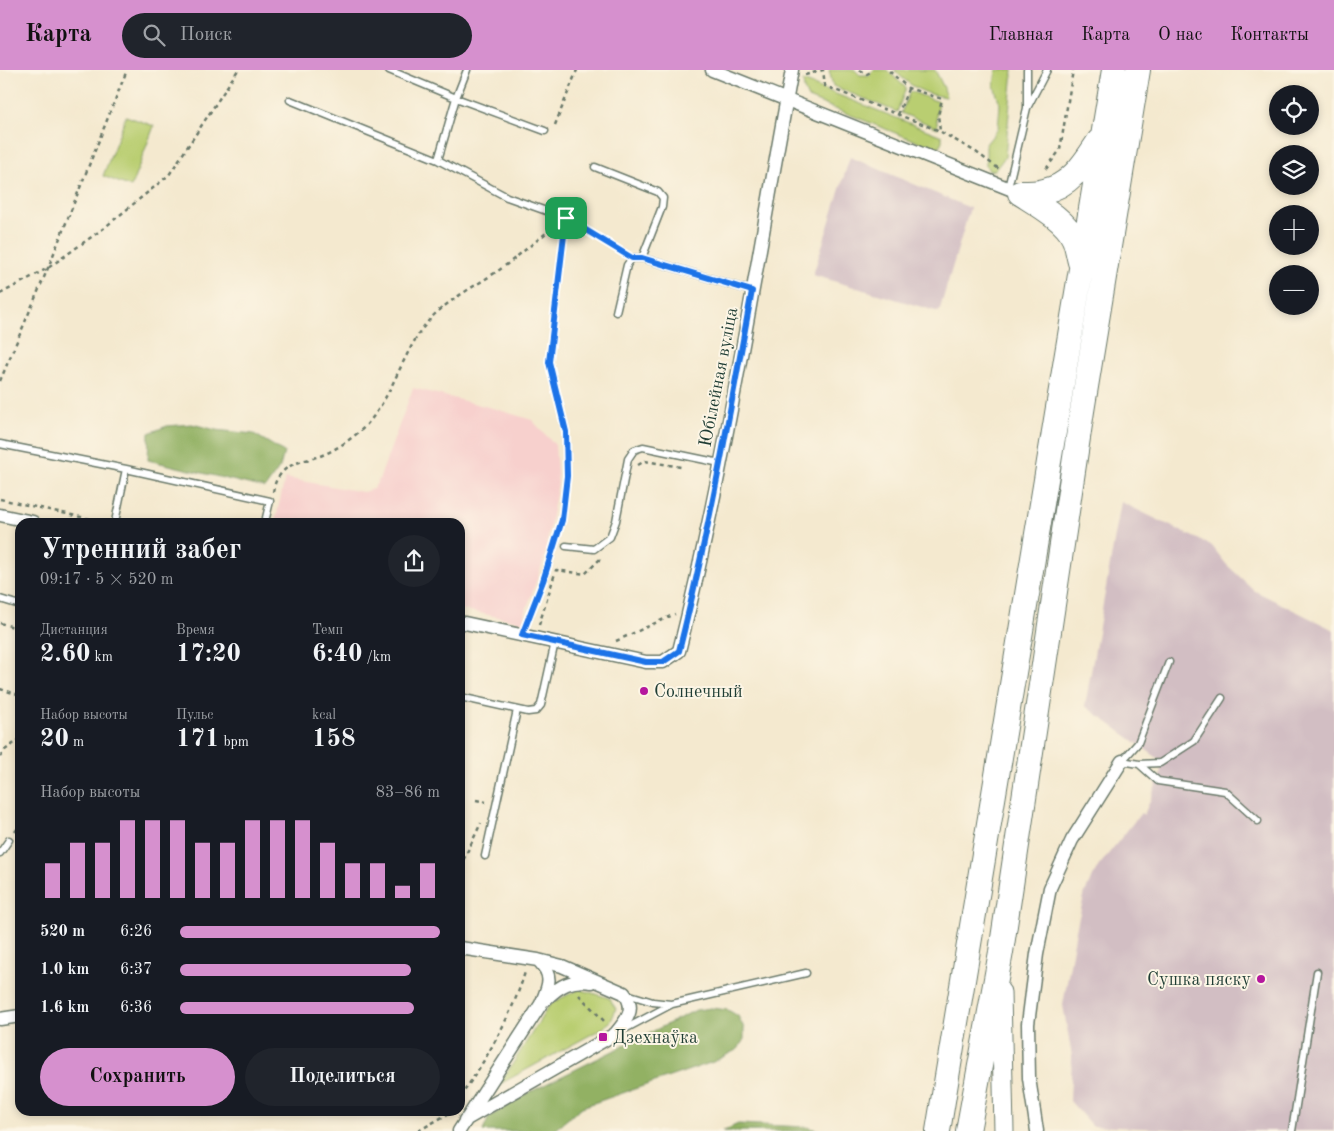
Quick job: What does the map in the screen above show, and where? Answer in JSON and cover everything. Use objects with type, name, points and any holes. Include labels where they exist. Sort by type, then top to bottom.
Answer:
[{"type":"highway","points":[[938,1131],[1114,70]]},
{"type":"highway","points":[[968,1131],[1001,952],[1082,411],[1138,70]]},
{"type":"highway","points":[[1017,188],[1044,191],[1059,186],[1076,174],[1104,133]]},
{"type":"highway","points":[[1017,188],[1069,230],[1075,240],[1081,268]]},
{"type":"main road","points":[[1001,952],[1004,1131]]},
{"type":"street","points":[[712,70],[1017,188]]},
{"type":"street","name":"Юбілейная вуліца","points":[[465,623],[646,662],[663,662],[679,651],[720,463],[791,73]]},
{"type":"street","points":[[0,515],[15,518]]},
{"type":"street","points":[[1037,1131],[1029,1078],[1028,1024],[1037,954],[1050,888],[1072,840],[1122,762]]},
{"type":"street","points":[[462,1126],[615,1034],[628,1019],[631,1010],[628,998],[624,993],[562,966],[538,960],[465,949]]},
{"type":"street","points":[[462,1126],[541,1004],[550,978],[546,968],[538,960]]},
{"type":"street","points":[[541,1004],[557,988],[566,984],[580,981],[599,982]]},
{"type":"street","points":[[0,1020],[15,1017]]},
{"type":"lane","points":[[390,70],[456,98],[545,131]]},
{"type":"lane","points":[[438,160],[456,98],[467,70]]},
{"type":"lane","points":[[1017,188],[1027,108],[1027,70]]},
{"type":"lane","points":[[1027,108],[1047,70]]},
{"type":"lane","points":[[290,100],[438,160],[507,197],[566,218]]},
{"type":"lane","points":[[595,167],[658,192],[663,198],[662,207],[642,258]]},
{"type":"lane","points":[[616,312],[627,265],[632,258],[642,258],[752,291]]},
{"type":"lane","points":[[0,444],[126,469],[270,502],[267,518]]},
{"type":"lane","points":[[566,546],[594,549],[610,537],[616,522],[628,459],[634,450],[643,447],[720,463]]},
{"type":"lane","points":[[116,518],[126,469]]},
{"type":"lane","points":[[0,600],[15,604]]},
{"type":"lane","points":[[465,698],[528,712],[536,711],[541,705],[555,642]]},
{"type":"lane","points":[[1122,762],[1138,744],[1169,662]]},
{"type":"lane","points":[[1122,762],[1160,764],[1194,741],[1222,698]]},
{"type":"lane","points":[[485,856],[517,710]]},
{"type":"lane","points":[[1139,764],[1158,781],[1225,791],[1258,821]]},
{"type":"lane","points":[[0,852],[9,840]]},
{"type":"lane","points":[[1292,1131],[1317,972]]},
{"type":"lane","points":[[615,1034],[672,1004],[806,973]]},
{"type":"lane","points":[[624,993],[653,1002],[672,1004]]},
{"type":"path","points":[[0,381],[48,268],[127,70]]},
{"type":"path","points":[[0,294],[48,268],[104,228],[168,175],[238,70]]},
{"type":"path","points":[[555,126],[576,70]]},
{"type":"path","points":[[791,73],[798,78],[823,70],[825,86],[940,132],[976,152],[1017,188],[1060,150],[1073,70]]},
{"type":"path","points":[[859,70],[867,74],[872,72],[872,70]]},
{"type":"path","points":[[888,70],[908,88],[942,99],[938,114],[940,132]]},
{"type":"path","points":[[898,115],[908,88]]},
{"type":"path","points":[[566,218],[632,258]]},
{"type":"path","points":[[270,502],[278,478],[293,463],[322,455],[343,444],[360,431],[376,412],[420,333],[432,317],[469,288],[506,265],[530,244],[566,218]]},
{"type":"path","points":[[522,635],[543,581],[562,520],[567,476],[566,432],[549,362],[566,218]]},
{"type":"path","points":[[638,466],[644,461],[682,467]]},
{"type":"path","points":[[0,499],[84,518]]},
{"type":"path","points":[[536,638],[556,570],[585,574],[603,555]]},
{"type":"path","points":[[595,651],[678,613],[691,600]]},
{"type":"path","points":[[0,624],[15,627]]},
{"type":"path","points":[[0,689],[15,694]]},
{"type":"path","points":[[0,757],[15,742]]},
{"type":"path","points":[[0,749],[5,750]]},
{"type":"path","points":[[465,854],[478,827]]},
{"type":"path","points":[[465,1090],[478,1072],[519,992],[526,968]]},
{"type":"path","points":[[566,984],[589,1005],[615,1034]]},
{"type":"path","points":[[418,1131],[444,1116]]},
{"type":"shaded area","points":[[850,157],[970,208],[939,312],[813,275]]},
{"type":"shaded area","points":[[413,388],[532,420],[555,445],[558,483],[544,559],[522,622],[465,610],[465,518],[276,518],[285,478],[363,492],[373,489],[379,480]]},
{"type":"shaded area","points":[[1121,502],[1212,546],[1226,564],[1255,591],[1334,630],[1334,1131],[1213,1131],[1092,1126],[1070,1101],[1072,1056],[1063,1005],[1076,930],[1085,892],[1098,867],[1141,813],[1144,815],[1161,773],[1159,759],[1085,706]]},
{"type":"green space","points":[[829,70],[855,70],[860,75],[869,75],[874,70],[887,70],[906,88],[897,112],[833,86]]},
{"type":"green space","points":[[894,70],[935,70],[944,88],[946,97],[930,94],[917,88]]},
{"type":"green space","points":[[996,70],[1013,70],[1005,157],[995,170],[989,171],[986,165],[986,144],[998,129],[1000,104],[994,86]]},
{"type":"green space","points":[[803,81],[942,136],[942,141],[939,147],[933,148],[808,98]]},
{"type":"green space","points":[[910,91],[939,102],[936,116],[938,128],[901,113]]},
{"type":"green space","points":[[126,116],[154,126],[131,187],[103,176]]},
{"type":"green space","points":[[192,424],[216,430],[254,434],[284,452],[280,467],[265,488],[148,460],[149,433],[167,426]]},
{"type":"green space","points":[[579,989],[609,998],[616,1009],[611,1021],[603,1028],[500,1084],[550,1004]]},
{"type":"green space","points":[[711,1008],[728,1010],[738,1016],[744,1028],[744,1039],[738,1049],[713,1062],[582,1107],[553,1131],[483,1131],[489,1117],[530,1092],[696,1010]]},
{"type":"green space","points":[[738,1124],[807,1127],[822,1131],[723,1131]]},
{"type":"place","name":"Солнечный","points":[[644,691]]},
{"type":"place","name":"Сушка пяску","points":[[1261,979]]},
{"type":"place","name":"Дзехнаўка","points":[[603,1037]]},
{"type":"route","points":[[566,218],[632,258],[642,258],[752,291],[720,463],[679,651],[663,662],[646,662],[522,635],[543,581],[562,520],[567,476],[566,432],[549,362],[566,218]]}]
